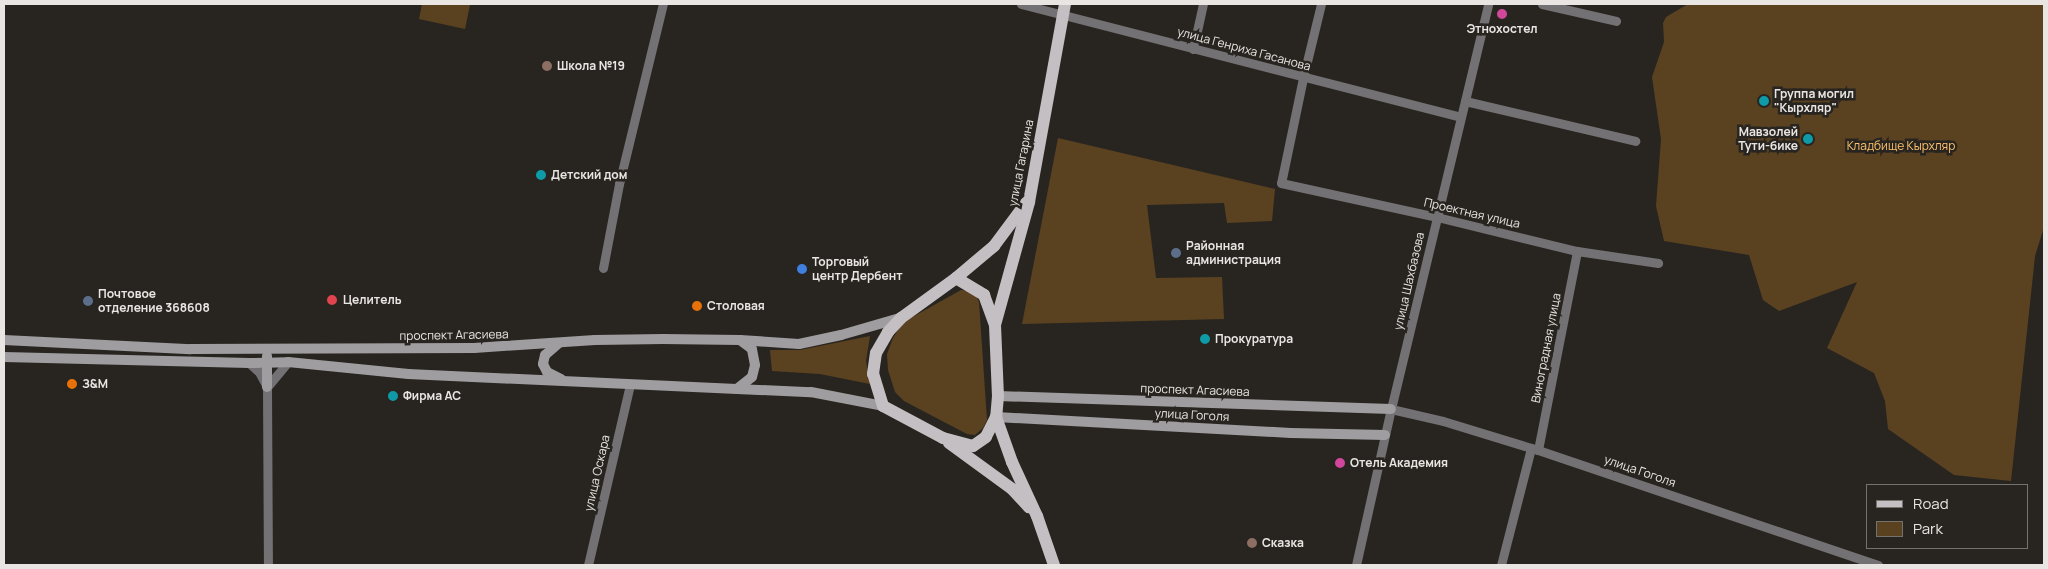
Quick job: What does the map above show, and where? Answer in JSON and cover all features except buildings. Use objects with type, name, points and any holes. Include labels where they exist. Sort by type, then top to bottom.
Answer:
[{"type":"main road","name":"улица Гагарина","points":[[956,278],[994,246],[1027,201],[1062,9]]},
{"type":"main road","name":"улица Гагарина","points":[[995,325],[1029,202],[1062,9]]},
{"type":"main road","points":[[883,406],[874,374],[876,353],[888,332],[901,318],[956,278],[984,295],[995,325],[998,396],[996,417],[986,438],[973,446],[943,438]]},
{"type":"main road","name":"проспект Агасиева","points":[[4,340],[191,349],[474,348],[612,340],[740,340],[799,344],[841,336],[901,318]]},
{"type":"main road","points":[[737,389],[752,377],[755,365],[752,350],[740,340]]},
{"type":"main road","points":[[559,343],[545,355],[543,364],[547,372],[566,382]]},
{"type":"main road","points":[[267,348],[267,387]]},
{"type":"main road","points":[[4,357],[249,363],[288,362],[408,374],[828,394],[883,406],[943,438],[1012,489],[1037,516]]},
{"type":"main road","name":"проспект Агасиева","points":[[998,396],[1391,409]]},
{"type":"main road","points":[[996,417],[1012,462],[1037,516],[1054,565]]},
{"type":"main road","name":"улица Гоголя","points":[[996,417],[1291,433],[1385,435]]},
{"type":"street","points":[[603,268],[618,184],[663,4]]},
{"type":"street","name":"улица Генриха Гасанова","points":[[1021,4],[1062,9],[1193,49],[1461,118]]},
{"type":"street","points":[[1193,49],[1203,4]]},
{"type":"street","points":[[1303,78],[1321,4]]},
{"type":"street","name":"улица Шахбазова","points":[[1356,565],[1391,409],[1488,4]]},
{"type":"street","points":[[1542,4],[1616,21]]},
{"type":"street","points":[[1589,14],[1591,4]]},
{"type":"street","name":"Проектная улица","points":[[1303,78],[1281,183],[1577,250],[1658,263]]},
{"type":"street","points":[[1465,101],[1635,141]]},
{"type":"street","name":"Виноградная улица","points":[[1501,565],[1534,449],[1577,250]]},
{"type":"street","points":[[267,387],[288,362]]},
{"type":"street","points":[[249,363],[259,372],[267,387],[268,565]]},
{"type":"street","name":"улица Оскара","points":[[588,565],[630,386]]},
{"type":"street","name":"улица Гоголя","points":[[1391,409],[1443,421],[1534,449],[1878,565]]},
{"type":"green space","points":[[422,4],[470,5],[465,29],[419,19]]},
{"type":"green space","name":"Кладбище Кырхляр","points":[[1688,4],[2044,4],[2044,227],[2035,256],[2011,481],[1954,475],[1888,429],[1885,401],[1874,373],[1827,348],[1857,282],[1779,311],[1763,300],[1749,255],[1664,241],[1656,206],[1661,139],[1652,77],[1664,42],[1663,23],[1666,17]]},
{"type":"green space","points":[[1058,138],[1275,189],[1272,221],[1227,223],[1224,203],[1147,205],[1156,278],[1222,277],[1224,319],[1022,324]]},
{"type":"green space","points":[[961,290],[970,291],[979,302],[987,420],[983,428],[975,435],[967,434],[904,401],[895,392],[888,370],[887,354],[893,338],[900,327],[909,319]]},
{"type":"green space","points":[[870,336],[866,361],[870,384],[820,374],[772,371],[770,350],[800,350]]},
{"type":"place","name":"Этнохостел","points":[[1502,14]]},
{"type":"place","name":"Школа №19","points":[[547,66]]},
{"type":"place","name":"Группа могил \"Кырхляр\"","points":[[1764,101]]},
{"type":"place","name":"Мавзолей Тути-бике","points":[[1808,139]]},
{"type":"place","name":"Детский дом","points":[[541,175]]},
{"type":"place","name":"Районная администрация","points":[[1176,253]]},
{"type":"place","name":"Торговый центр Дербент","points":[[802,269]]},
{"type":"place","name":"Целитель","points":[[332,300]]},
{"type":"place","name":"Почтовое отделение 368608","points":[[88,301]]},
{"type":"place","name":"Столовая","points":[[697,306]]},
{"type":"place","name":"Прокуратура","points":[[1205,339]]},
{"type":"place","name":"З&М","points":[[72,384]]},
{"type":"place","name":"Фирма АС","points":[[393,396]]},
{"type":"place","name":"Отель Академия","points":[[1340,463]]},
{"type":"place","name":"Сказка","points":[[1252,543]]}]
